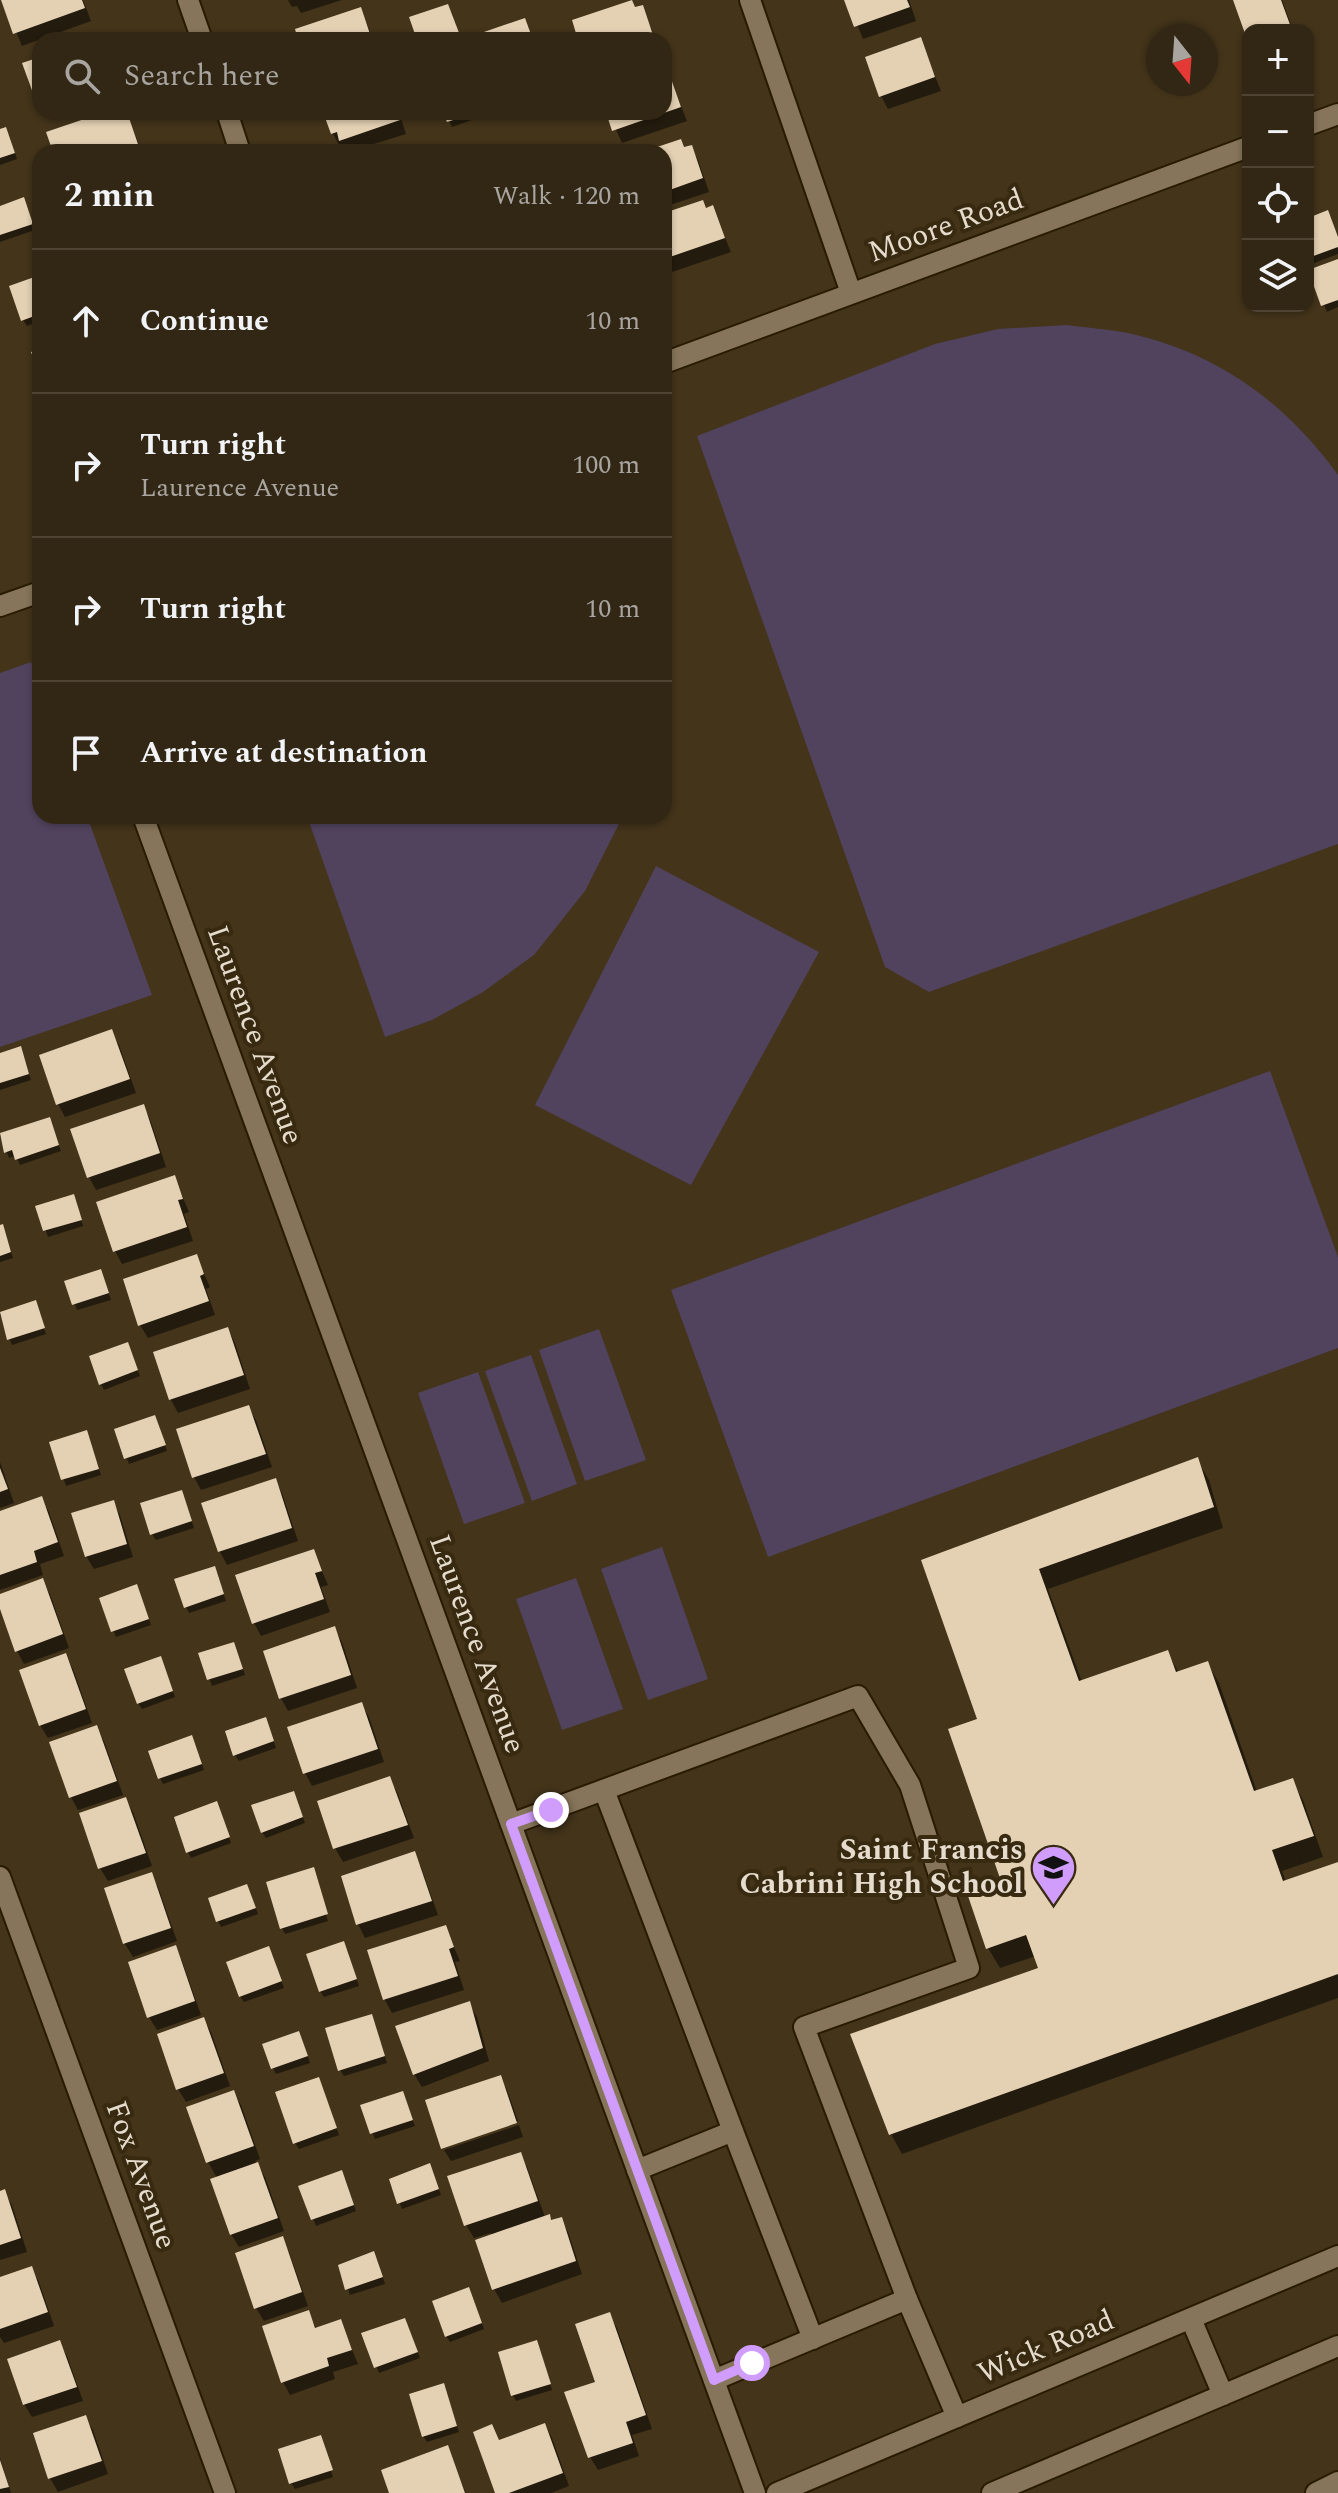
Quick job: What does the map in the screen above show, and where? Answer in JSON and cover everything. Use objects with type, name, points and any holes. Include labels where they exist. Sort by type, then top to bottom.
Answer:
[{"type":"street","points":[[188,0],[199,32]]},
{"type":"street","points":[[750,0],[851,293]]},
{"type":"street","points":[[1314,123],[1338,114]]},
{"type":"street","points":[[230,120],[237,144]]},
{"type":"street","name":"Moore Road","points":[[672,360],[1242,149]]},
{"type":"street","points":[[0,606],[32,595]]},
{"type":"street","name":"Laurence Avenue","points":[[146,824],[755,2493]]},
{"type":"street","points":[[511,1824],[858,1696],[910,1785],[969,1968],[804,2027],[907,2299],[957,2417]]},
{"type":"street","points":[[604,1790],[813,2339]]},
{"type":"street","name":"Fox Avenue","points":[[0,1877],[225,2493]]},
{"type":"street","points":[[637,2170],[733,2131]]},
{"type":"street","name":"Wick Road","points":[[777,2493],[1338,2256]]},
{"type":"street","points":[[714,2380],[907,2299]]},
{"type":"street","points":[[1191,2319],[1223,2395]]},
{"type":"street","points":[[992,2493],[1338,2346]]},
{"type":"street","points":[[1316,2493],[1338,2482]]},
{"type":"shaded area","points":[[1067,325],[1121,332],[1161,342],[1220,367],[1272,403],[1338,475],[1338,844],[929,992],[885,967],[697,436],[935,344],[998,329]]},
{"type":"shaded area","points":[[31,662],[32,665],[32,824],[90,824],[152,995],[0,1047],[0,673]]},
{"type":"shaded area","points":[[310,824],[619,824],[585,891],[534,955],[483,992],[432,1020],[385,1037]]},
{"type":"shaded area","points":[[656,866],[819,952],[691,1185],[535,1105]]},
{"type":"shaded area","points":[[1270,1071],[1338,1257],[1338,1348],[768,1557],[671,1290]]},
{"type":"shaded area","points":[[599,1329],[646,1460],[585,1481],[539,1350]]},
{"type":"shaded area","points":[[531,1355],[577,1484],[532,1501],[485,1371]]},
{"type":"shaded area","points":[[478,1372],[525,1503],[464,1524],[418,1393]]},
{"type":"shaded area","points":[[662,1547],[708,1679],[648,1700],[601,1569]]},
{"type":"shaded area","points":[[576,1578],[623,1709],[562,1730],[516,1599]]},
{"type":"building","points":[[1,0],[82,0],[85,8],[13,34]]},
{"type":"building","points":[[632,0],[635,7],[643,5],[652,32],[576,32],[572,20]]},
{"type":"building","points":[[844,0],[907,0],[910,7],[854,27]]},
{"type":"building","points":[[1233,0],[1281,0],[1290,24],[1242,24]]},
{"type":"building","points":[[448,4],[459,32],[414,32],[409,17]]},
{"type":"building","points":[[361,7],[369,32],[296,32],[295,29]]},
{"type":"building","points":[[525,18],[530,32],[484,32]]},
{"type":"building","points":[[921,37],[935,77],[879,97],[865,57]]},
{"type":"building","points":[[32,60],[32,90],[22,63]]},
{"type":"building","points":[[672,82],[681,107],[672,110]]},
{"type":"building","points":[[81,120],[130,120],[138,144],[50,144],[46,132]]},
{"type":"building","points":[[326,120],[400,120],[339,141],[337,132],[331,134]]},
{"type":"building","points":[[609,120],[644,120],[612,131]]},
{"type":"building","points":[[6,127],[15,153],[0,158],[0,129]]},
{"type":"building","points":[[681,139],[684,147],[692,145],[703,178],[672,189],[672,144],[666,144]]},
{"type":"building","points":[[24,197],[32,224],[0,235],[0,206]]},
{"type":"building","points":[[703,200],[706,208],[713,205],[725,238],[672,256],[672,210]]},
{"type":"building","points":[[1328,210],[1338,237],[1338,247],[1314,256],[1314,240],[1314,216]]},
{"type":"building","points":[[1338,259],[1338,300],[1321,306],[1314,287],[1314,268]]},
{"type":"building","points":[[32,278],[32,317],[21,321],[9,286]]},
{"type":"building","points":[[112,1029],[130,1079],[56,1105],[39,1055]]},
{"type":"building","points":[[21,1046],[29,1074],[0,1083],[0,1053]]},
{"type":"building","points":[[144,1104],[160,1153],[87,1178],[70,1129]]},
{"type":"building","points":[[50,1117],[59,1145],[15,1160],[12,1150],[4,1153],[0,1133]]},
{"type":"building","points":[[175,1175],[183,1199],[178,1200],[187,1227],[113,1252],[96,1202]]},
{"type":"building","points":[[74,1194],[82,1220],[43,1231],[35,1206]]},
{"type":"building","points":[[3,1224],[11,1252],[0,1256],[0,1225]]},
{"type":"building","points":[[197,1254],[204,1274],[200,1276],[209,1301],[138,1326],[123,1279]]},
{"type":"building","points":[[101,1269],[109,1293],[72,1305],[64,1281]]},
{"type":"building","points":[[36,1300],[45,1328],[7,1340],[0,1312]]},
{"type":"building","points":[[228,1327],[244,1375],[169,1400],[153,1352]]},
{"type":"building","points":[[128,1342],[138,1370],[99,1385],[89,1356]]},
{"type":"building","points":[[249,1405],[266,1454],[192,1478],[176,1429]]},
{"type":"building","points":[[155,1415],[166,1445],[124,1459],[114,1429]]},
{"type":"building","points":[[87,1430],[99,1469],[61,1480],[49,1442]]},
{"type":"building","points":[[1198,1457],[1214,1507],[1039,1569],[1079,1681],[1168,1650],[1176,1672],[1208,1661],[1254,1791],[1293,1778],[1314,1836],[1272,1850],[1283,1881],[1338,1862],[1338,1974],[889,2135],[850,2034],[1038,1968],[1026,1935],[986,1949],[968,1896],[1002,1884],[948,1729],[977,1719],[921,1560]]},
{"type":"building","points":[[0,1468],[8,1489],[0,1492]]},
{"type":"building","points":[[276,1478],[292,1528],[218,1552],[201,1503]]},
{"type":"building","points":[[182,1490],[192,1521],[150,1535],[140,1503]]},
{"type":"building","points":[[42,1496],[58,1542],[34,1551],[37,1562],[0,1575],[0,1511]]},
{"type":"building","points":[[114,1500],[127,1544],[85,1557],[71,1513]]},
{"type":"building","points":[[314,1549],[322,1571],[315,1573],[324,1599],[252,1624],[235,1575]]},
{"type":"building","points":[[215,1566],[224,1594],[184,1608],[174,1579]]},
{"type":"building","points":[[43,1578],[63,1634],[15,1652],[0,1609],[0,1594]]},
{"type":"building","points":[[137,1584],[149,1619],[111,1632],[99,1598]]},
{"type":"building","points":[[335,1626],[351,1675],[279,1699],[263,1651]]},
{"type":"building","points":[[234,1642],[243,1669],[207,1680],[198,1653]]},
{"type":"building","points":[[66,1653],[86,1709],[39,1726],[19,1670]]},
{"type":"building","points":[[161,1656],[173,1691],[137,1704],[124,1669]]},
{"type":"building","points":[[362,1702],[378,1749],[303,1774],[287,1727]]},
{"type":"building","points":[[266,1717],[274,1741],[233,1756],[225,1731]]},
{"type":"building","points":[[97,1725],[117,1781],[69,1798],[49,1742]]},
{"type":"building","points":[[192,1735],[202,1764],[158,1779],[148,1751]]},
{"type":"building","points":[[390,1776],[408,1825],[333,1849],[317,1801]]},
{"type":"building","points":[[294,1791],[303,1817],[261,1833],[251,1805]]},
{"type":"building","points":[[126,1797],[146,1853],[98,1869],[79,1813]]},
{"type":"building","points":[[217,1801],[230,1837],[186,1853],[174,1817]]},
{"type":"building","points":[[415,1851],[432,1901],[356,1925],[341,1876]]},
{"type":"building","points":[[314,1867],[328,1914],[280,1929],[266,1882]]},
{"type":"building","points":[[152,1872],[171,1928],[123,1944],[104,1888]]},
{"type":"building","points":[[247,1884],[256,1908],[216,1922],[208,1898]]},
{"type":"building","points":[[446,1925],[454,1947],[449,1949],[458,1976],[383,2000],[367,1950]]},
{"type":"building","points":[[344,1941],[357,1979],[319,1992],[306,1954]]},
{"type":"building","points":[[176,1945],[195,2001],[147,2018],[128,1962]]},
{"type":"building","points":[[269,1946],[282,1981],[239,1997],[226,1962]]},
{"type":"building","points":[[470,2001],[483,2048],[413,2075],[395,2026]]},
{"type":"building","points":[[372,2014],[385,2056],[338,2071],[325,2028]]},
{"type":"building","points":[[204,2017],[224,2073],[176,2090],[157,2034]]},
{"type":"building","points":[[299,2031],[308,2056],[271,2069],[262,2044]]},
{"type":"building","points":[[501,2075],[517,2123],[441,2149],[425,2100]]},
{"type":"building","points":[[319,2077],[337,2128],[293,2144],[275,2092]]},
{"type":"building","points":[[234,2090],[254,2146],[206,2163],[186,2107]]},
{"type":"building","points":[[403,2091],[413,2120],[370,2134],[360,2105]]},
{"type":"building","points":[[521,2152],[538,2201],[464,2226],[447,2176]]},
{"type":"building","points":[[258,2162],[278,2218],[230,2235],[210,2179]]},
{"type":"building","points":[[430,2163],[439,2189],[397,2204],[389,2179]]},
{"type":"building","points":[[342,2170],[354,2205],[311,2220],[298,2186]]},
{"type":"building","points":[[5,2189],[21,2238],[0,2245],[0,2191]]},
{"type":"building","points":[[550,2214],[551,2220],[562,2217],[576,2261],[492,2290],[475,2240]]},
{"type":"building","points":[[283,2236],[302,2292],[254,2309],[235,2253]]},
{"type":"building","points":[[374,2251],[383,2277],[345,2290],[338,2265]]},
{"type":"building","points":[[32,2266],[48,2312],[0,2329],[0,2277]]},
{"type":"building","points":[[469,2287],[482,2323],[445,2337],[432,2301]]},
{"type":"building","points":[[309,2310],[315,2328],[341,2319],[352,2350],[327,2358],[329,2366],[281,2383],[262,2326]]},
{"type":"building","points":[[610,2312],[646,2415],[626,2422],[633,2443],[588,2458],[564,2392],[595,2382],[575,2324]]},
{"type":"building","points":[[405,2318],[418,2352],[374,2368],[361,2333]]},
{"type":"building","points":[[60,2340],[77,2387],[23,2405],[7,2359]]},
{"type":"building","points":[[537,2340],[551,2384],[511,2396],[498,2352]]},
{"type":"building","points":[[444,2383],[457,2426],[422,2437],[409,2394]]},
{"type":"building","points":[[86,2415],[102,2461],[48,2479],[33,2433]]},
{"type":"building","points":[[545,2423],[563,2473],[509,2493],[495,2493],[473,2432],[492,2424],[499,2440]]},
{"type":"building","points":[[321,2435],[333,2470],[289,2484],[278,2449]]},
{"type":"building","points":[[448,2445],[465,2493],[389,2493],[381,2470]]},
{"type":"building","points":[[0,2460],[9,2487],[0,2489]]},
{"type":"place","name":"Saint Francis Cabrini High School","points":[[1054,1906]]},
{"type":"route","points":[[551,1810],[511,1824],[714,2380],[752,2363]]}]
